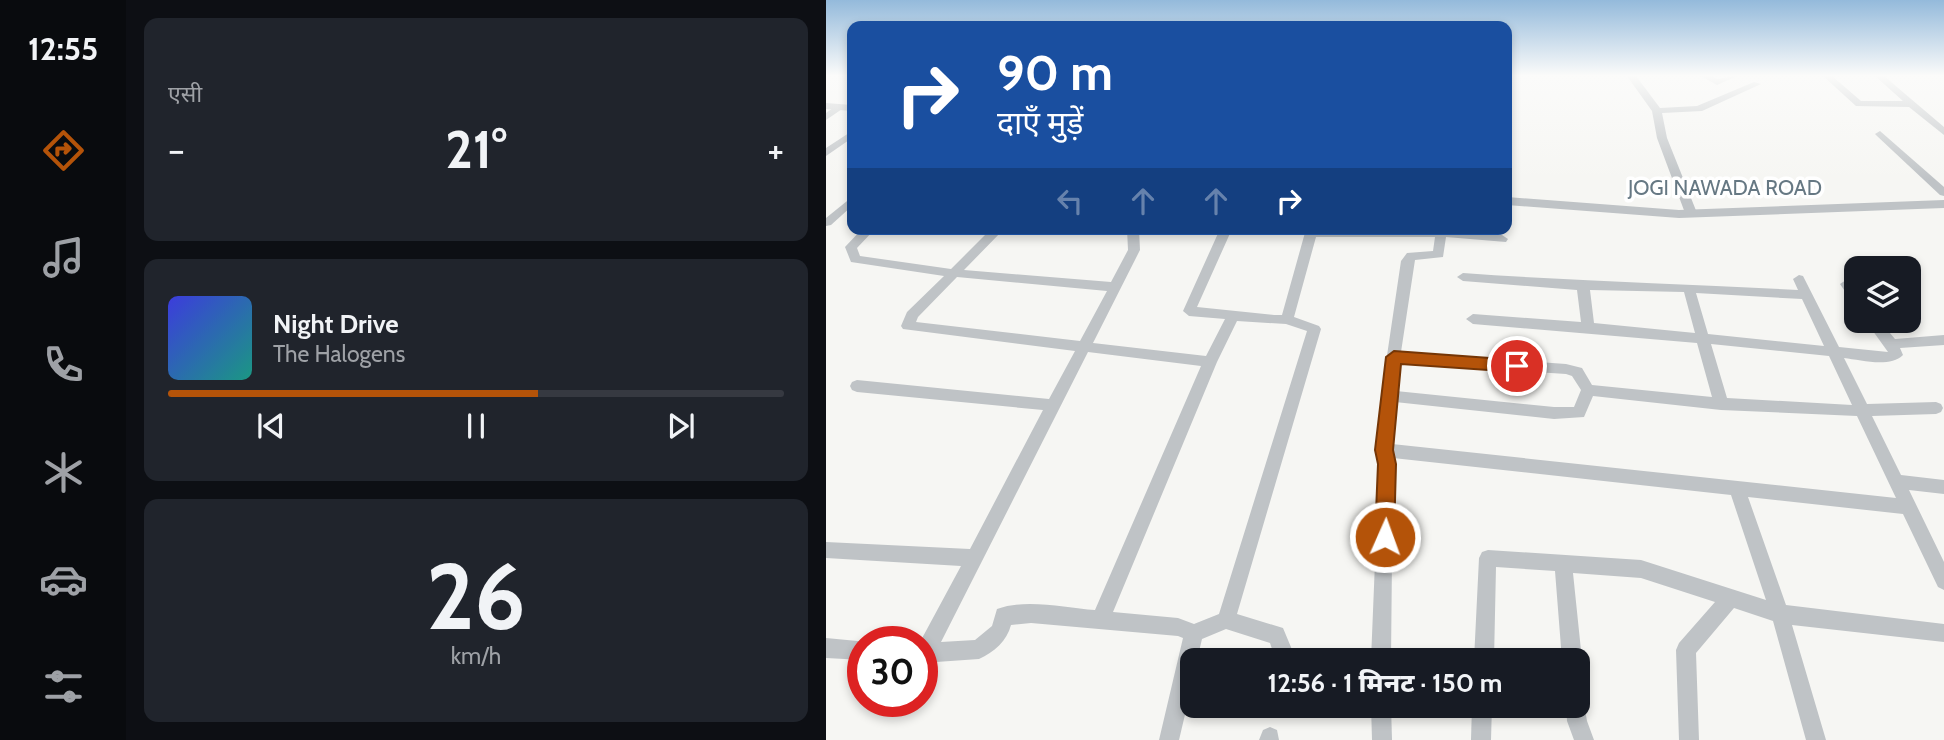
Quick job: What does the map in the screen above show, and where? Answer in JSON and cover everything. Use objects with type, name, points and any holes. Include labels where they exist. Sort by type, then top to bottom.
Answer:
[{"type":"street","points":[[1664,111],[1657,111],[1662,138],[1691,213]]},
{"type":"street","points":[[1919,111],[1944,132]]},
{"type":"street","points":[[1880,134],[1944,193]]},
{"type":"street","points":[[826,153],[847,138]]},
{"type":"street","name":"JOGI NAWADA ROAD","points":[[1512,201],[1691,213],[1944,204]]},
{"type":"street","points":[[826,223],[847,204]]},
{"type":"street","points":[[863,235],[851,247],[855,259],[952,274],[1115,287]]},
{"type":"street","points":[[992,235],[912,315],[908,326],[1210,362]]},
{"type":"street","points":[[938,627],[1134,250],[1133,235]]},
{"type":"street","points":[[1223,235],[1189,312],[1287,319],[1314,330],[1226,621]]},
{"type":"street","points":[[1287,319],[1311,235]]},
{"type":"street","points":[[1381,648],[1387,464],[1384,450],[1388,396],[1408,261],[1411,256],[1439,254],[1441,235]]},
{"type":"street","points":[[1472,235],[1502,239]]},
{"type":"street","points":[[1463,277],[1583,286],[1807,295]]},
{"type":"street","points":[[1799,278],[1944,581]]},
{"type":"street","points":[[1583,286],[1588,327]]},
{"type":"street","points":[[1689,289],[1721,404]]},
{"type":"street","points":[[1101,620],[1210,362],[1233,316]]},
{"type":"street","points":[[1473,319],[1588,327],[1887,357],[1896,355],[1892,344],[1882,333]]},
{"type":"street","points":[[1892,344],[1944,341]]},
{"type":"street","points":[[1394,357],[1566,369],[1577,372],[1588,390]]},
{"type":"street","points":[[857,386],[1054,405]]},
{"type":"street","points":[[1588,390],[1721,404],[1862,410],[1936,408]]},
{"type":"street","points":[[1388,396],[1554,413],[1578,413],[1584,405],[1583,396],[1588,390]]},
{"type":"street","points":[[1384,450],[1909,507]]},
{"type":"street","points":[[1896,481],[1944,487]]},
{"type":"street","points":[[1737,487],[1780,614],[1816,740]]},
{"type":"street","points":[[826,550],[975,558]]},
{"type":"street","points":[[1484,648],[1488,558],[1641,569],[1780,614],[1944,633]]},
{"type":"street","points":[[1563,563],[1571,648]]},
{"type":"street","points":[[1689,740],[1686,650],[1731,598]]},
{"type":"street","points":[[938,652],[978,649],[1000,632],[1004,616],[1031,614],[1178,627],[1194,633],[1226,621],[1276,635],[1281,648]]},
{"type":"street","points":[[1169,740],[1194,633]]},
{"type":"street","points":[[826,648],[847,649]]},
{"type":"street","points":[[1381,718],[1382,740]]},
{"type":"street","points":[[1481,740],[1482,718]]},
{"type":"street","points":[[1577,718],[1584,740]]},
{"type":"route","points":[[1385,537],[1387,464],[1384,450],[1394,357],[1517,366]]}]
